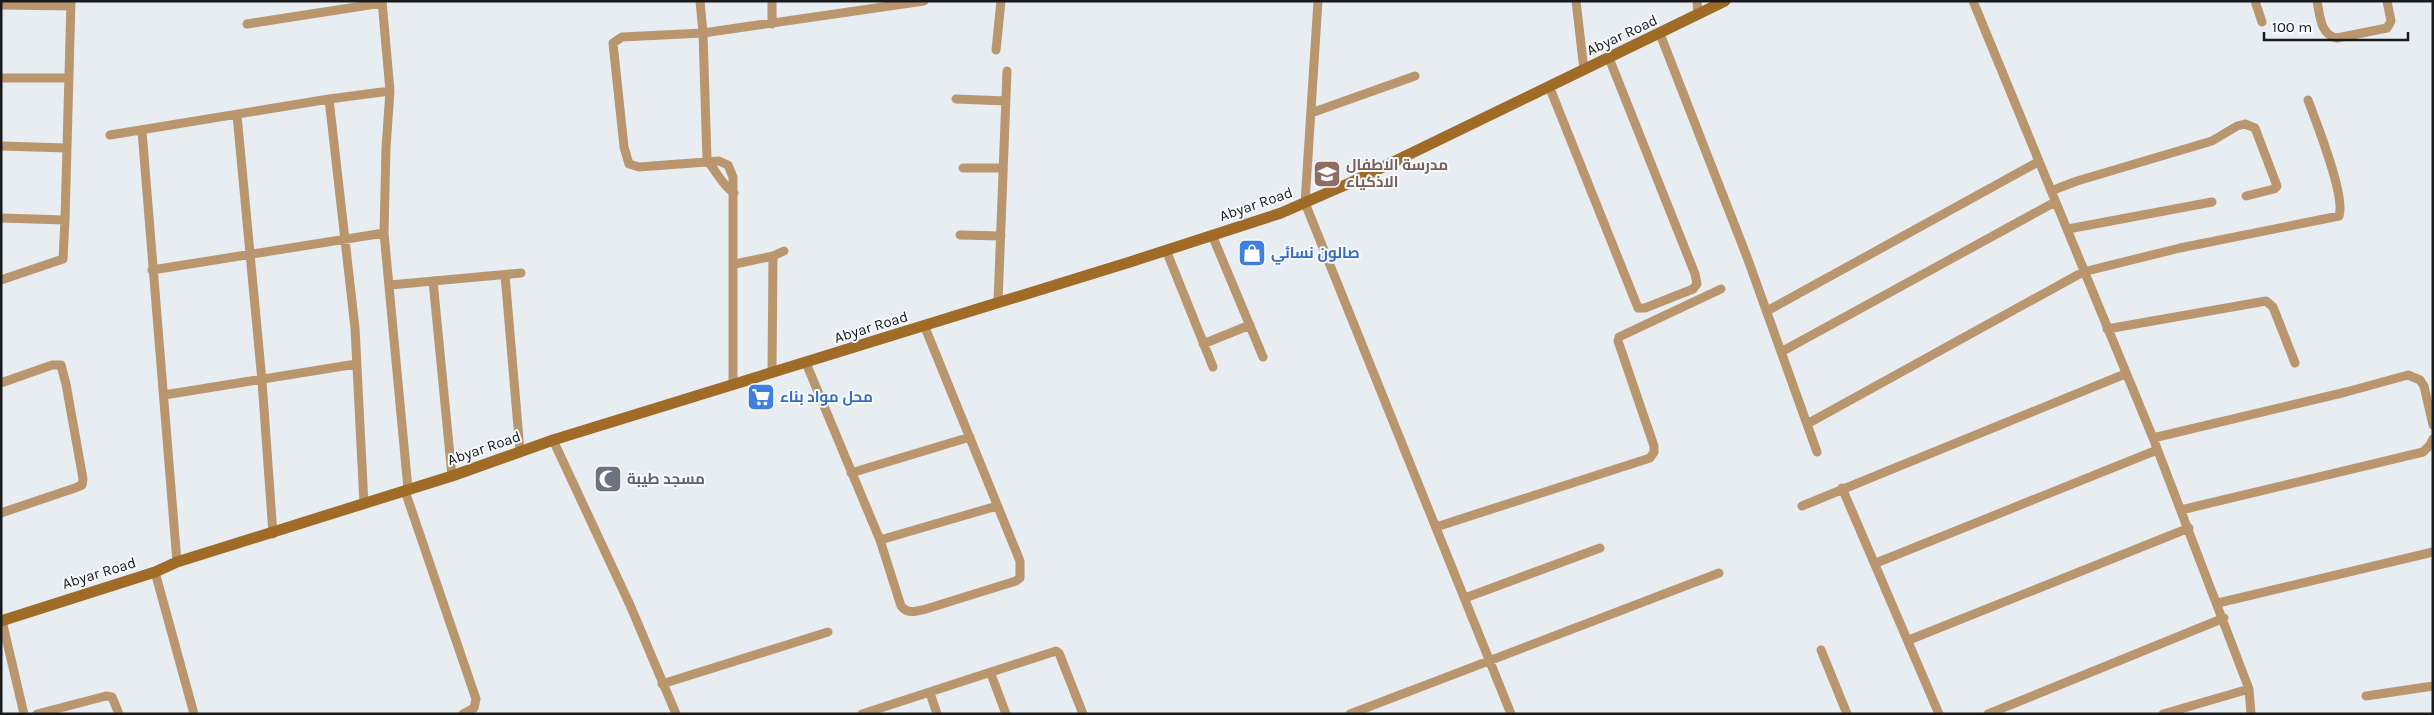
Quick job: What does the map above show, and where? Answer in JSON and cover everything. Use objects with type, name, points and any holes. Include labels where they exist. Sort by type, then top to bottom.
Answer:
[{"type":"main road","name":"Abyar Road","points":[[1,621],[155,572],[177,562],[273,534],[452,476],[553,440],[1166,250],[1305,203],[1726,1]]},
{"type":"street","points":[[700,1],[704,33],[707,160],[719,180],[734,194]]},
{"type":"street","points":[[772,1],[772,24]]},
{"type":"street","points":[[733,384],[735,264],[733,176],[728,165],[719,161],[707,160],[638,167],[629,164],[624,148],[613,44],[620,38],[627,37],[704,33],[924,1]]},
{"type":"street","points":[[996,50],[1001,1]]},
{"type":"street","points":[[1318,1],[1305,203],[1511,714]]},
{"type":"street","points":[[1576,1],[1584,70]]},
{"type":"street","points":[[1697,1],[1698,14]]},
{"type":"street","points":[[1973,1],[2189,528],[2249,689],[2251,714]]},
{"type":"street","points":[[2255,1],[2262,22]]},
{"type":"street","points":[[2317,1],[2324,30],[2329,36],[2337,38],[2387,28],[2390,21],[2387,1]]},
{"type":"street","points":[[247,24],[382,2],[390,91],[386,148],[384,233],[407,490],[476,699],[474,708],[463,714]]},
{"type":"street","points":[[1,5],[71,3],[63,259],[1,280]]},
{"type":"street","points":[[1660,34],[1767,311],[1817,452]]},
{"type":"street","points":[[1549,86],[1638,308],[1646,308],[1693,288],[1697,284],[1695,274],[1609,58]]},
{"type":"street","points":[[998,302],[1008,71]]},
{"type":"street","points":[[1310,113],[1415,76]]},
{"type":"street","points":[[1,78],[69,78]]},
{"type":"street","points":[[110,135],[329,99],[390,91]]},
{"type":"street","points":[[329,99],[355,328],[364,504]]},
{"type":"street","points":[[956,99],[1006,101]]},
{"type":"street","points":[[1806,424],[2083,272],[2180,248],[2338,216],[2339,207],[2330,161],[2308,100]]},
{"type":"street","points":[[237,115],[262,381],[273,534]]},
{"type":"street","points":[[2051,191],[2077,180],[2212,141],[2237,126],[2245,124],[2255,128],[2277,186],[2274,189],[2246,196]]},
{"type":"street","points":[[142,130],[177,562]]},
{"type":"street","points":[[1,146],[67,148]]},
{"type":"street","points":[[1767,311],[2038,162]]},
{"type":"street","points":[[962,168],[1003,168]]},
{"type":"street","points":[[1781,352],[2056,202]]},
{"type":"street","points":[[2068,229],[2212,202]]},
{"type":"street","points":[[1,218],[65,220]]},
{"type":"street","points":[[152,270],[384,233]]},
{"type":"street","points":[[960,235],[1001,236]]},
{"type":"street","points":[[1212,235],[1263,357]]},
{"type":"street","points":[[1166,250],[1212,367]]},
{"type":"street","points":[[735,264],[784,252]]},
{"type":"street","points":[[772,373],[773,256]]},
{"type":"street","points":[[390,285],[520,273]]},
{"type":"street","points":[[505,275],[520,451]]},
{"type":"street","points":[[432,281],[452,476]]},
{"type":"street","points":[[1436,527],[1650,458],[1654,452],[1654,446],[1618,341],[1619,337],[1721,289]]},
{"type":"street","points":[[2107,329],[2266,302],[2273,307],[2295,363]]},
{"type":"street","points":[[1203,344],[1250,325]]},
{"type":"street","points":[[806,363],[880,540],[901,606],[905,611],[912,612],[926,609],[1020,578],[1020,561],[924,326]]},
{"type":"street","points":[[164,395],[262,381],[356,364]]},
{"type":"street","points":[[1,383],[52,365],[61,365],[83,479],[82,485],[75,488],[1,513]]},
{"type":"street","points":[[1802,506],[1842,488],[2125,374]]},
{"type":"street","points":[[2152,438],[2346,392],[2408,375],[2420,380],[2424,386],[2433,425]]},
{"type":"street","points":[[851,473],[970,437]]},
{"type":"street","points":[[2181,510],[2423,452],[2430,446],[2433,439]]},
{"type":"street","points":[[553,440],[630,605],[676,714]]},
{"type":"street","points":[[1876,563],[2157,450]]},
{"type":"street","points":[[1842,488],[1876,563],[1939,714]]},
{"type":"street","points":[[880,540],[998,506]]},
{"type":"street","points":[[1909,640],[2189,528]]},
{"type":"street","points":[[1465,598],[1600,548]]},
{"type":"street","points":[[2218,603],[2433,552]]},
{"type":"street","points":[[155,572],[194,714]]},
{"type":"street","points":[[1350,714],[1491,662],[1719,573]]},
{"type":"street","points":[[1988,714],[2224,618]]},
{"type":"street","points":[[1,621],[24,714]]},
{"type":"street","points":[[662,684],[828,632]]},
{"type":"street","points":[[1821,650],[1847,714]]},
{"type":"street","points":[[868,713],[1057,651],[1083,714]]},
{"type":"street","points":[[991,674],[1006,714]]},
{"type":"street","points":[[2366,696],[2433,686]]},
{"type":"street","points":[[2163,714],[2188,710],[2249,689]]},
{"type":"street","points":[[930,693],[938,714]]},
{"type":"street","points":[[37,714],[106,696],[112,697],[115,701],[119,714]]},
{"type":"place","name":"مدرسة الاطفال الاذكياء","points":[[1327,174]]},
{"type":"place","name":"صالون نسائي","points":[[1252,253]]},
{"type":"place","name":"محل مواد بناء","points":[[761,397]]},
{"type":"place","name":"مسجد طيبة","points":[[608,479]]}]
